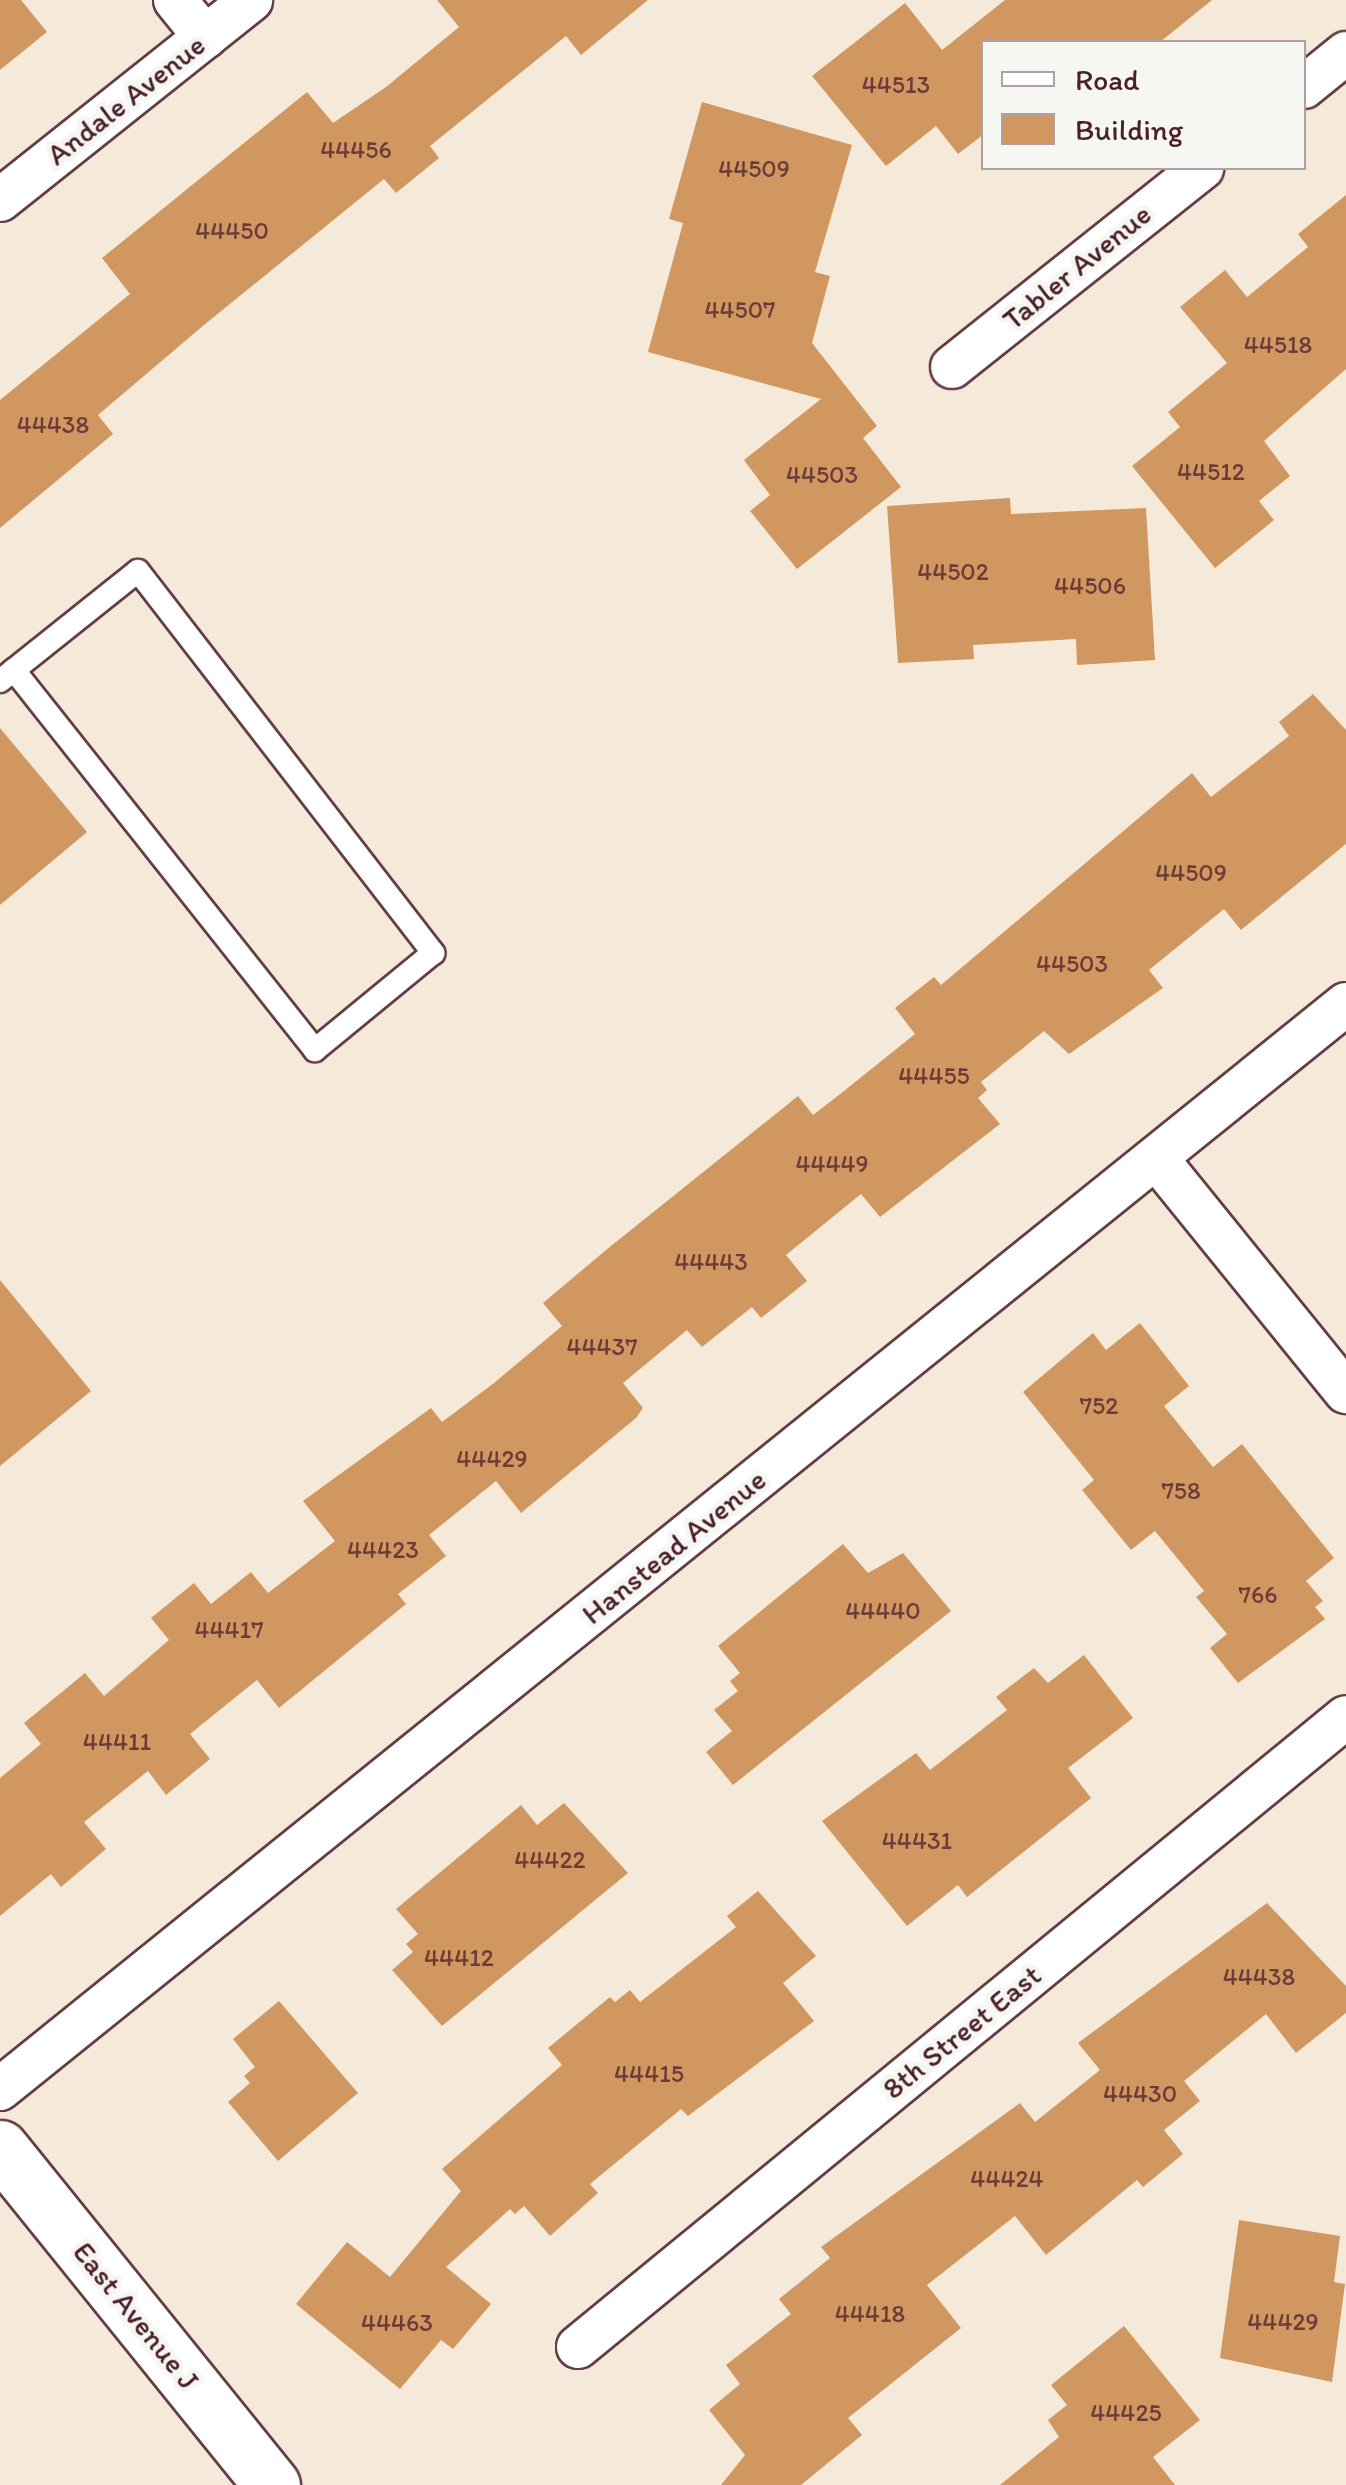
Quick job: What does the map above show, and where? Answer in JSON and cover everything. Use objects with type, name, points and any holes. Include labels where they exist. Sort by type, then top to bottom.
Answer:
[{"type":"main road","name":"East Avenue J","points":[[0,2148],[272,2485]]},
{"type":"street","points":[[175,0],[206,37]]},
{"type":"street","name":"Andale Avenue","points":[[0,200],[251,0]]},
{"type":"street","points":[[1306,85],[1346,53]]},
{"type":"street","name":"Tabler Avenue","points":[[952,367],[1199,170]]},
{"type":"street","name":"Hanstead Avenue","points":[[0,2089],[1346,1004]]},
{"type":"street","points":[[1157,1159],[1346,1392]]},
{"type":"street","name":"8th Street East","points":[[578,2347],[1346,1717]]},
{"type":"lane","points":[[138,570],[433,952],[315,1050],[7,676],[138,570]]},
{"type":"building","points":[[0,0],[21,0],[47,32],[0,70]]},
{"type":"building","points":[[437,0],[648,0],[581,55],[566,36],[430,146],[439,158],[396,193],[384,179],[204,325],[98,415],[113,434],[0,528],[0,400],[130,294],[102,258],[307,92],[333,123],[386,87],[459,27]]},
{"type":"building","points":[[1005,0],[1212,0],[1162,40],[981,40],[981,136],[958,154],[936,126],[886,166],[812,76],[905,3],[942,50]]},
{"type":"building","points":[[702,102],[852,145],[815,272],[830,276],[812,343],[877,426],[863,438],[901,487],[797,569],[750,511],[770,495],[744,460],[821,399],[648,352],[683,223],[669,219]]},
{"type":"building","points":[[1346,195],[1346,369],[1264,441],[1290,476],[1259,501],[1274,520],[1215,568],[1132,466],[1180,427],[1168,412],[1227,363],[1180,307],[1225,270],[1247,297],[1308,247],[1298,234]]},
{"type":"building","points":[[1010,498],[1011,514],[1146,508],[1155,660],[1077,665],[1076,639],[973,645],[974,659],[898,663],[887,506]]},
{"type":"building","points":[[1313,694],[1346,730],[1346,844],[1241,930],[1224,909],[1149,970],[1163,988],[1069,1054],[1044,1031],[981,1082],[987,1090],[978,1098],[1000,1124],[880,1217],[861,1194],[786,1255],[807,1281],[761,1318],[752,1307],[702,1347],[687,1330],[623,1383],[643,1408],[636,1418],[521,1513],[496,1481],[429,1535],[446,1556],[398,1594],[406,1604],[279,1708],[257,1680],[190,1734],[210,1759],[166,1795],[148,1771],[84,1822],[106,1849],[61,1887],[51,1874],[0,1916],[0,1778],[41,1744],[24,1723],[85,1673],[104,1696],[169,1640],[151,1618],[194,1583],[211,1604],[251,1572],[268,1593],[335,1541],[303,1501],[431,1408],[442,1422],[494,1383],[562,1326],[543,1303],[606,1250],[798,1096],[813,1115],[844,1091],[915,1034],[895,1008],[934,977],[941,985],[1192,773],[1211,797],[1289,736],[1279,722]]},
{"type":"building","points":[[0,728],[87,832],[0,905]]},
{"type":"building","points":[[0,1280],[91,1391],[0,1466]]},
{"type":"building","points":[[1140,1323],[1189,1386],[1164,1406],[1213,1467],[1242,1444],[1334,1558],[1306,1581],[1323,1601],[1315,1607],[1325,1619],[1238,1683],[1210,1648],[1227,1634],[1196,1597],[1204,1591],[1155,1531],[1131,1550],[1082,1490],[1094,1480],[1023,1392],[1093,1333],[1106,1350]]},
{"type":"building","points":[[843,1544],[868,1573],[903,1553],[951,1611],[733,1785],[706,1752],[732,1731],[714,1710],[738,1691],[730,1681],[740,1673],[718,1646]]},
{"type":"building","points":[[1084,1655],[1133,1718],[1068,1768],[1091,1798],[967,1897],[958,1885],[907,1926],[822,1821],[916,1753],[930,1770],[1007,1710],[996,1697],[1034,1668],[1048,1683]]},
{"type":"building","points":[[564,1803],[628,1873],[442,2026],[392,1970],[413,1952],[406,1944],[418,1934],[396,1909],[521,1805],[537,1825]]},
{"type":"building","points":[[758,1891],[816,1956],[783,1983],[814,2021],[688,2116],[681,2109],[590,2184],[598,2193],[550,2236],[524,2206],[515,2214],[510,2209],[446,2267],[491,2304],[453,2349],[441,2340],[400,2389],[296,2304],[347,2242],[390,2277],[461,2191],[442,2169],[562,2065],[548,2048],[610,1997],[615,2002],[630,1990],[640,2002],[736,1927],[727,1916]]},
{"type":"building","points":[[1267,1903],[1346,1986],[1346,2013],[1296,2053],[1266,2014],[1184,2081],[1200,2101],[1164,2130],[1183,2154],[1143,2187],[1137,2180],[1046,2255],[1015,2216],[927,2285],[961,2328],[848,2418],[862,2435],[801,2485],[721,2485],[745,2455],[709,2410],[740,2384],[726,2365],[791,2314],[779,2299],[830,2258],[821,2247],[1020,2103],[1035,2122],[1100,2070],[1078,2043]]},
{"type":"building","points":[[279,2001],[358,2093],[278,2161],[228,2102],[250,2083],[244,2076],[255,2067],[233,2039]]},
{"type":"building","points":[[1239,2220],[1340,2236],[1334,2282],[1345,2284],[1332,2382],[1220,2358]]},
{"type":"building","points":[[1124,2326],[1200,2420],[1153,2457],[1175,2485],[1000,2485],[1059,2437],[1048,2420],[1067,2405],[1051,2385]]}]
